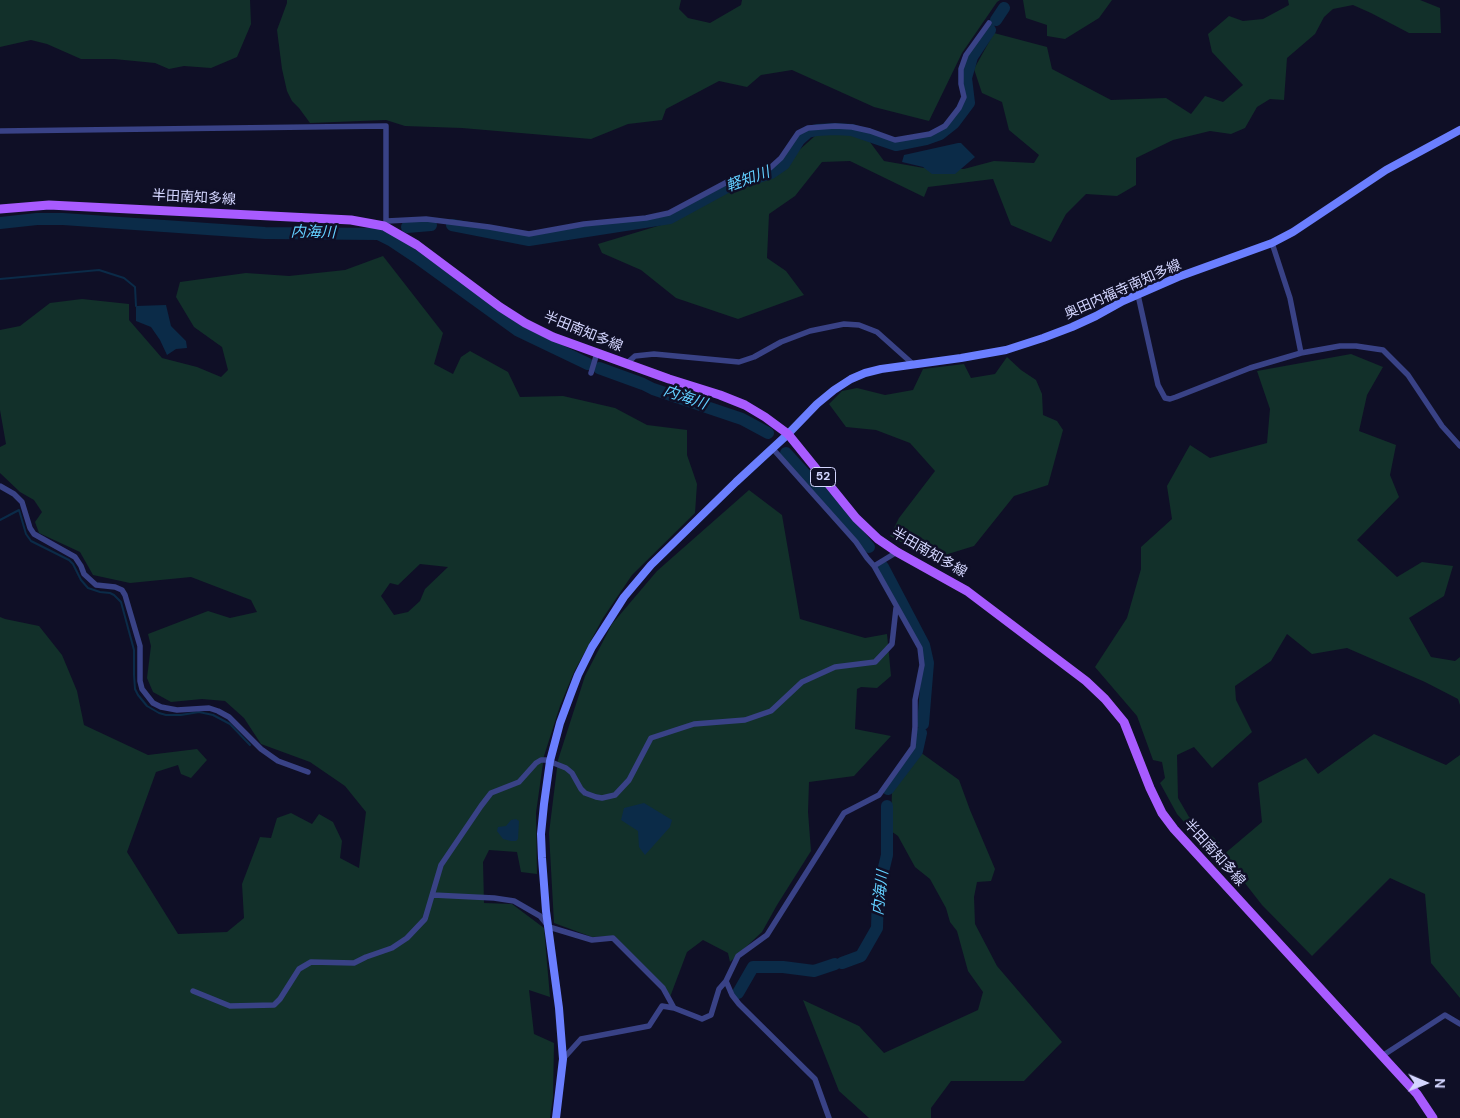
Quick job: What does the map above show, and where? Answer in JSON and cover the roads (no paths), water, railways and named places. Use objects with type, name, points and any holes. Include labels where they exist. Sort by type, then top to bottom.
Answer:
[{"type":"main road","name":"半田南知多線","points":[[0,209],[59,206],[386,223],[525,323],[553,337],[746,405],[765,416],[788,434],[856,518],[878,539],[967,592],[1086,681],[1105,699],[1124,722],[1150,788],[1162,813],[1174,829],[1417,1094],[1433,1118]]},
{"type":"street","points":[[0,131],[386,126],[386,223],[426,219],[529,234],[584,224],[646,218],[669,213],[729,181],[770,168],[781,158],[798,133],[808,128],[852,127],[895,140],[930,134],[944,126],[959,108],[964,97],[960,84],[961,69],[966,55],[989,23]]},
{"type":"street","name":"奥田内福寺南知多線","points":[[556,1118],[562,1059],[559,1008],[546,911],[541,834],[550,761],[560,723],[578,675],[592,647],[624,597],[651,565],[773,449],[817,404],[851,379],[881,369],[1006,350],[1072,327],[1123,301],[1178,277],[1272,243],[1293,232],[1386,170],[1460,130]]},
{"type":"street","points":[[1272,243],[1290,298],[1301,353]]},
{"type":"street","points":[[1138,294],[1158,385],[1165,398],[1170,399],[1250,368],[1301,353],[1340,346],[1383,350],[1408,375],[1442,426],[1460,446]]},
{"type":"street","points":[[626,364],[635,356],[654,354],[739,362],[810,331],[844,324],[859,324],[877,332],[914,365]]},
{"type":"street","points":[[591,374],[597,353]]},
{"type":"street","points":[[562,1059],[580,1039],[649,1026],[662,1006],[674,1008],[702,1018],[711,1015],[719,989],[726,981],[738,956],[767,935],[844,812],[878,795],[913,747],[915,700],[922,665],[920,648],[874,566],[856,542],[773,449]]},
{"type":"street","points":[[0,486],[14,494],[22,502],[30,528],[34,534],[75,557],[84,574],[96,585],[115,587],[122,590],[140,646],[140,681],[142,690],[153,702],[161,707],[177,710],[208,708],[218,710],[230,717],[261,749],[278,762],[308,772]]},
{"type":"street","points":[[874,566],[897,552]]},
{"type":"street","points":[[192,991],[230,1006],[274,1005],[280,999],[299,969],[311,962],[354,963],[392,948],[407,938],[425,919],[434,894],[441,865],[488,797],[496,790],[518,782],[541,760],[550,761],[566,768],[572,773],[585,794],[596,798],[615,795],[629,780],[651,738],[694,724],[745,720],[770,711],[802,682],[835,667],[875,662],[892,644],[896,608]]},
{"type":"street","points":[[434,894],[514,901],[540,916],[549,927],[592,940],[613,938],[664,988],[674,1008]]},
{"type":"street","points":[[726,981],[732,995],[739,1004],[815,1079],[829,1118]]},
{"type":"street","points":[[1382,1056],[1445,1015],[1460,1024]]},
{"type":"water","points":[[961,143],[975,157],[955,174],[932,174],[923,167],[902,162],[904,155]]},
{"type":"water","points":[[166,305],[171,326],[186,341],[187,348],[176,349],[167,355],[151,327],[136,321],[136,306]]},
{"type":"water","points":[[644,803],[672,820],[670,827],[645,855],[639,847],[638,831],[621,820],[624,808]]},
{"type":"water","points":[[516,819],[519,821],[518,839],[511,841],[503,839],[497,831],[498,827],[506,826],[511,820]]},
{"type":"waterway","name":"軽知川","points":[[996,20],[1004,8]]},
{"type":"waterway","name":"軽知川","points":[[452,225],[529,240],[670,218],[727,187],[771,173],[784,164],[799,140],[808,132],[835,129],[852,130],[896,145],[940,134],[954,123],[969,103],[966,78],[972,57],[990,30]]},
{"type":"waterway","name":"内海川","points":[[0,223],[37,219],[63,219],[265,233],[378,234],[416,257],[517,330],[588,364]]},
{"type":"waterway","name":"軽知川","points":[[407,227],[431,225]]},
{"type":"waterway","points":[[0,279],[99,270],[124,278],[135,287],[136,306]]},
{"type":"waterway","name":"内海川","points":[[599,368],[653,389],[742,419],[768,433]]},
{"type":"waterway","name":"内海川","points":[[786,453],[869,547]]},
{"type":"waterway","points":[[0,520],[19,510],[26,534],[31,541],[69,560],[88,588],[110,593],[121,602],[134,650],[135,689],[147,706],[166,715],[199,712],[213,715],[230,724],[250,745]]},
{"type":"waterway","name":"内海川","points":[[883,567],[924,645],[928,663],[923,724]]},
{"type":"waterway","name":"内海川","points":[[888,789],[917,751],[921,733]]},
{"type":"waterway","name":"内海川","points":[[842,963],[861,956],[877,928],[878,892],[887,855],[887,806]]},
{"type":"waterway","name":"内海川","points":[[738,993],[753,967],[783,967],[814,971],[835,964]]}]
